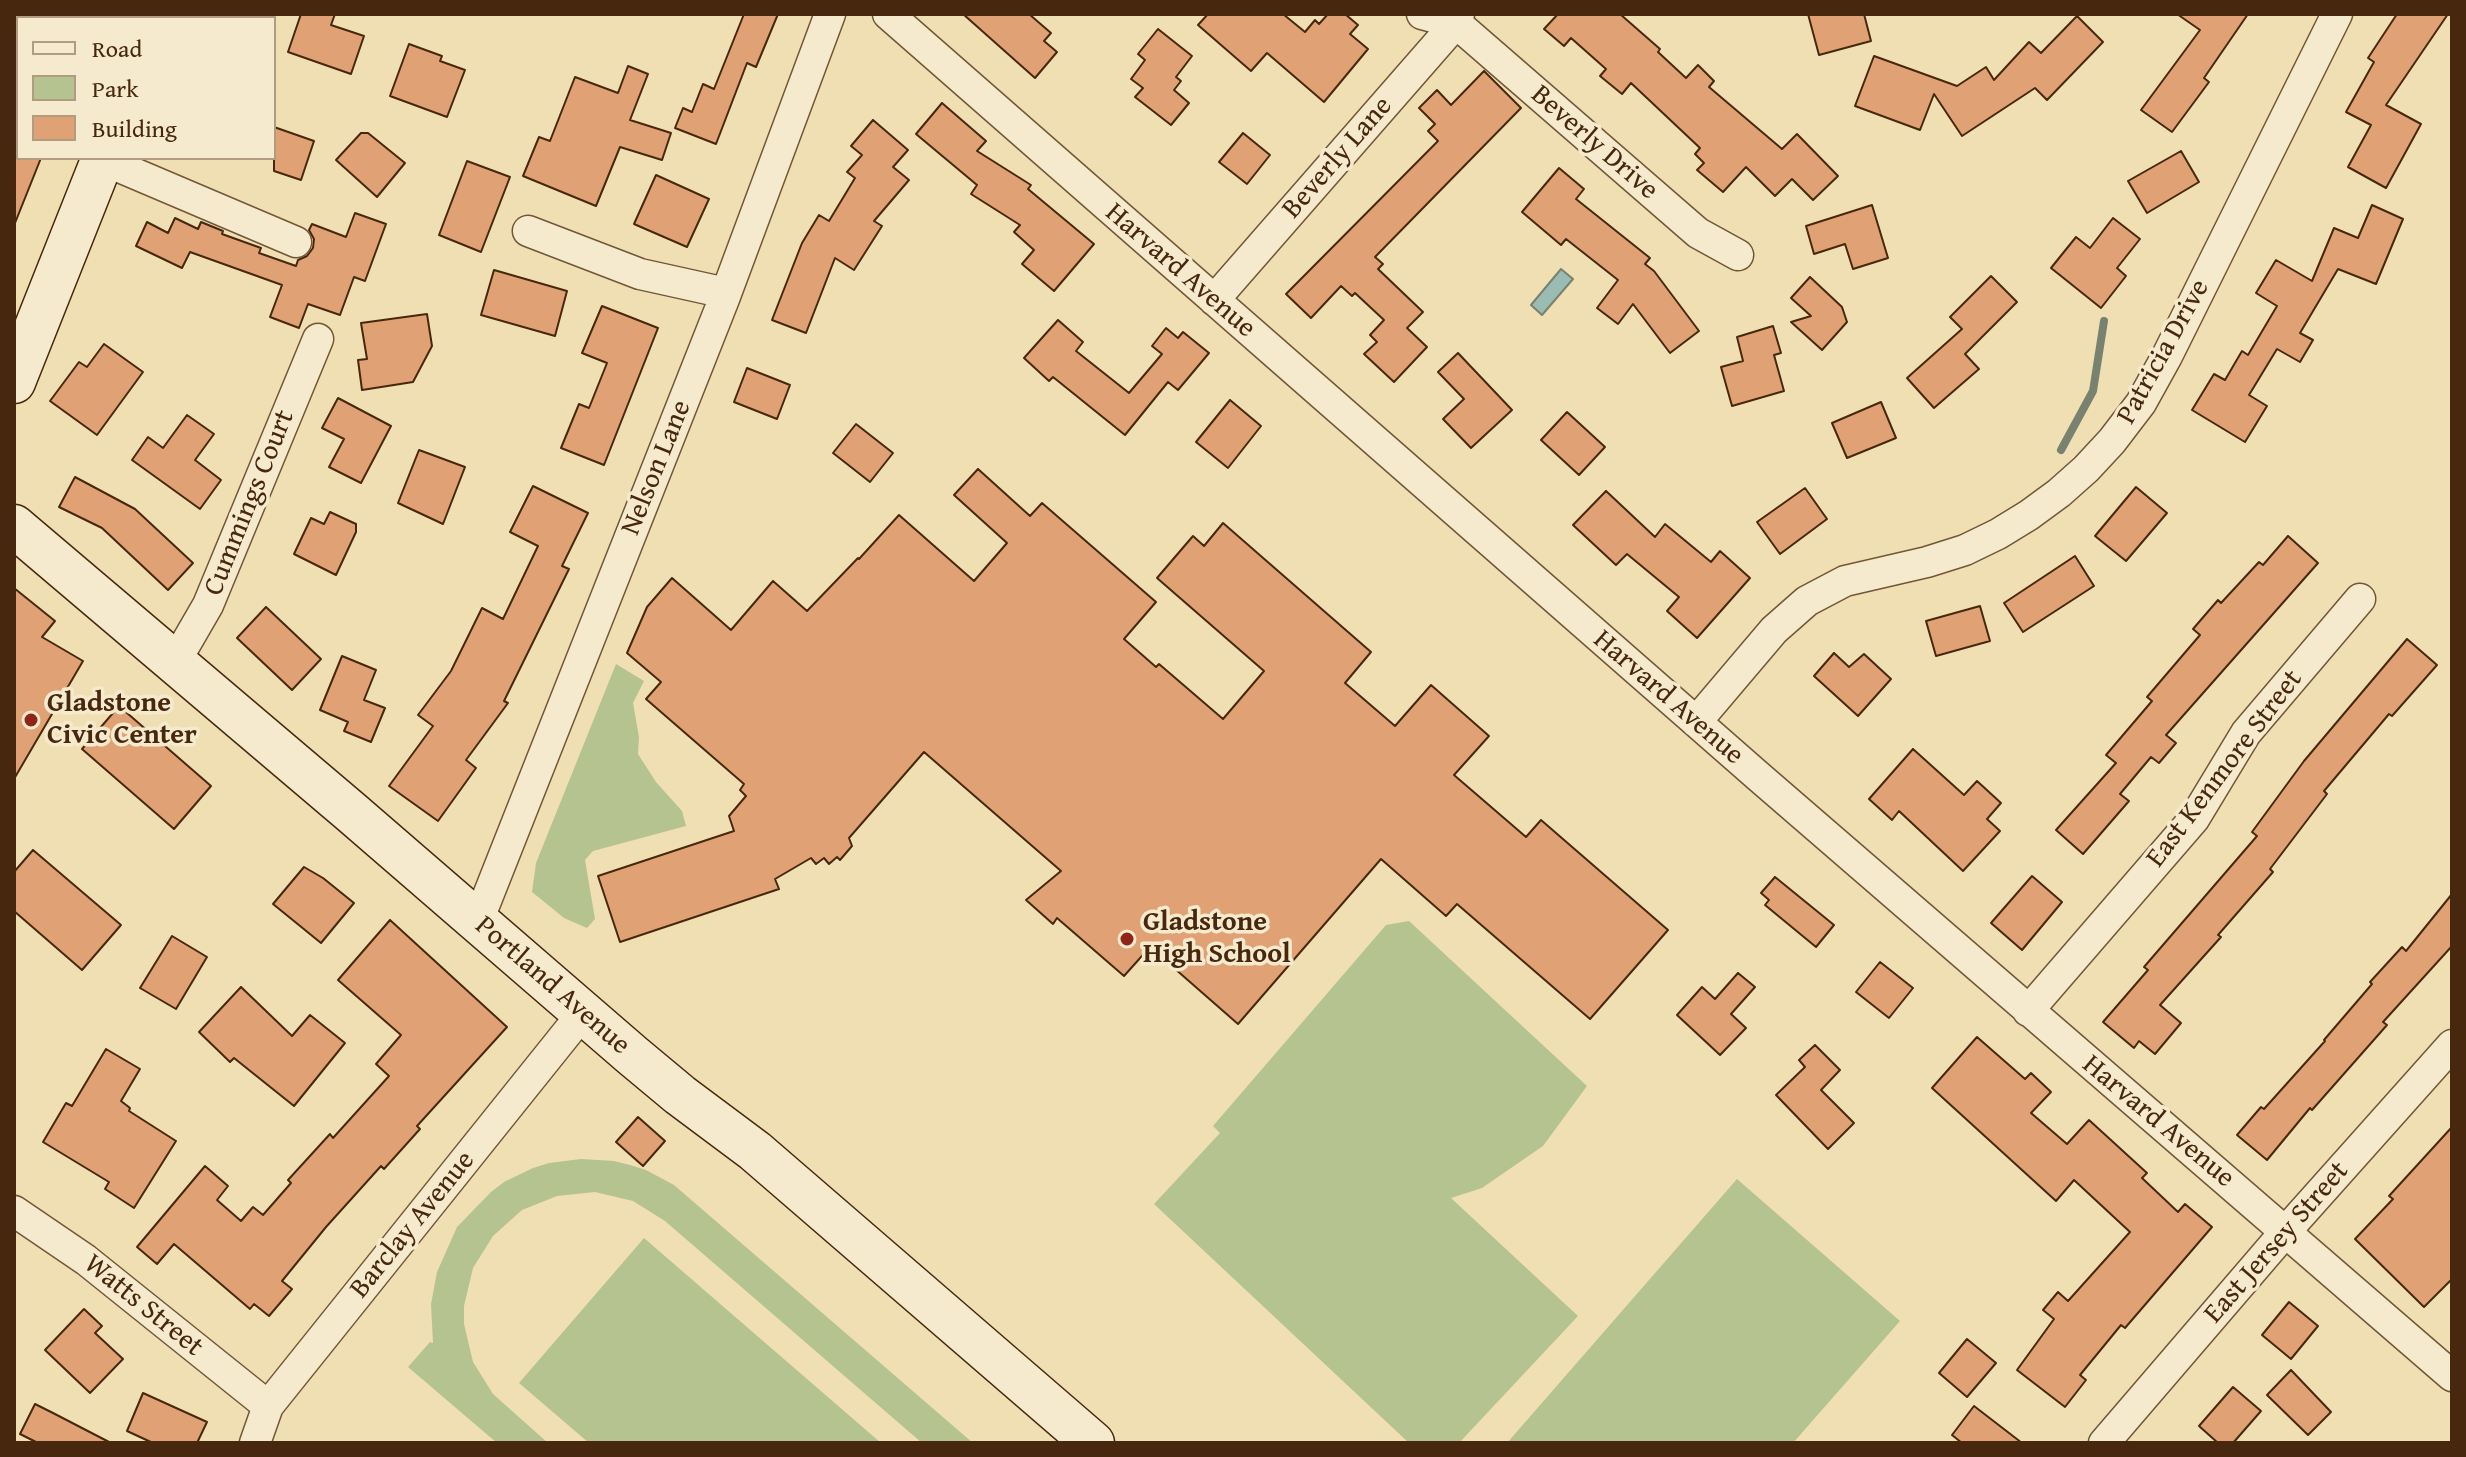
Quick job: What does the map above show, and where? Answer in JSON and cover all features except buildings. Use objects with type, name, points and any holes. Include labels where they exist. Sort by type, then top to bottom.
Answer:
[{"type":"street","name":"Nelson Lane","points":[[478,921],[726,293],[830,14]]},
{"type":"street","name":"Harvard Avenue","points":[[888,14],[1696,722],[2452,1376]]},
{"type":"street","points":[[1422,14],[1457,18]]},
{"type":"street","name":"Patricia Drive","points":[[1696,722],[1774,630],[1807,601],[1845,581],[1927,562],[1965,550],[1998,534],[2059,493],[2112,441],[2141,403],[2167,356],[2337,14]]},
{"type":"street","name":"Beverly Lane","points":[[1214,300],[1457,18]]},
{"type":"street","name":"Beverly Drive","points":[[1457,18],[1698,233],[1738,255]]},
{"type":"street","points":[[14,382],[103,160]]},
{"type":"street","points":[[105,160],[296,242]]},
{"type":"street","points":[[528,231],[640,274],[726,293]]},
{"type":"street","name":"Cummings Court","points":[[175,662],[208,605],[318,339]]},
{"type":"street","name":"Portland Avenue","points":[[14,526],[680,1095],[755,1151],[1093,1443]]},
{"type":"street","name":"East Kenmore Street","points":[[2028,1011],[2194,819],[2246,733],[2360,599]]},
{"type":"street","name":"Barclay Avenue","points":[[255,1443],[268,1406],[583,1013]]},
{"type":"street","name":"East Jersey Street","points":[[2104,1443],[2286,1231],[2452,1045]]},
{"type":"street","name":"Watts Street","points":[[14,1211],[86,1260],[268,1406]]},
{"type":"green space","points":[[616,664],[644,681],[633,703],[639,737],[638,754],[656,782],[682,811],[686,826],[593,851],[585,860],[595,919],[587,928],[564,918],[532,892],[536,863]]},
{"type":"green space","points":[[1409,921],[1587,1086],[1543,1146],[1482,1188],[1451,1198],[1578,1316],[1459,1443],[1409,1443],[1154,1204],[1220,1133],[1213,1126],[1386,925]]},
{"type":"green space","points":[[581,1159],[630,1165],[674,1185],[973,1443],[922,1443],[665,1221],[633,1201],[595,1192],[557,1196],[522,1210],[493,1236],[473,1268],[464,1306],[464,1324],[473,1362],[493,1394],[548,1443],[497,1443],[408,1367],[430,1342],[433,1343],[431,1304],[437,1272],[457,1227],[504,1182],[549,1163]]},
{"type":"green space","points":[[1737,1179],[1900,1321],[1793,1443],[1507,1443]]},
{"type":"green space","points":[[644,1238],[881,1443],[589,1443],[519,1383]]},
{"type":"water","points":[[1561,269],[1573,279],[1542,315],[1531,305]]},
{"type":"waterway","points":[[2061,450],[2093,391],[2104,321]]},
{"type":"place","name":"Gladstone Civic Center","points":[[31,720]]},
{"type":"place","name":"Gladstone High School","points":[[1127,939]]}]
